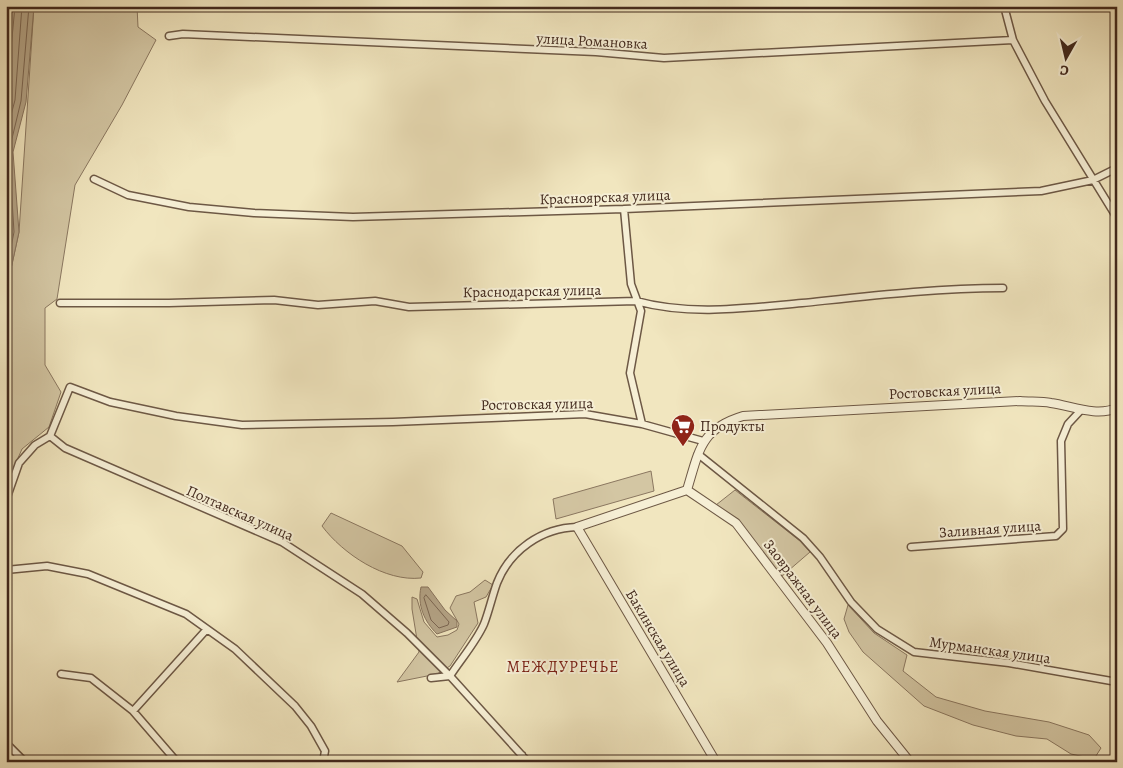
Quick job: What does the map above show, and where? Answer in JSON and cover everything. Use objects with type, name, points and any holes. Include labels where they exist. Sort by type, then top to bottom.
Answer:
[{"type":"street","points":[[1004,6],[1013,40],[1045,101],[1117,218]]},
{"type":"street","name":"улица Романовка","points":[[169,36],[183,34],[586,52],[664,58],[1013,40]]},
{"type":"street","name":"Красноярская улица","points":[[94,179],[128,195],[189,207],[254,213],[353,216],[624,209],[1041,191],[1093,180],[1117,168]]},
{"type":"street","points":[[624,209],[631,284],[640,311],[630,373],[642,424]]},
{"type":"street","name":"Краснодарская улица","points":[[60,303],[169,303],[274,300],[318,305],[375,302],[409,307],[636,301],[660,308],[703,310],[758,307],[954,288],[1003,288]]},
{"type":"street","name":"Ростовская улица","points":[[50,436],[70,387],[110,402],[166,414],[242,425],[393,422],[586,414],[642,424],[703,441],[727,420],[743,416],[1020,401],[1051,403],[1081,410],[1110,410],[1117,408]]},
{"type":"street","name":"Заливная улица","points":[[911,547],[1056,536],[1063,529],[1061,441],[1068,424],[1081,410]]},
{"type":"street","points":[[6,500],[19,464],[35,445],[50,436]]},
{"type":"street","name":"Полтавская улица","points":[[50,436],[65,448],[282,542],[362,594],[407,633],[450,676],[528,762]]},
{"type":"street","points":[[431,678],[450,676],[483,625],[498,582],[510,560],[527,544],[560,528],[577,527],[687,490],[703,441]]},
{"type":"street","name":"Мурманская улица","points":[[698,454],[803,538],[820,557],[851,602],[877,629],[914,652],[1009,663],[1117,682]]},
{"type":"street","name":"Заовражная улица","points":[[687,490],[736,523],[828,643],[877,721],[910,762]]},
{"type":"street","name":"Бакинская улица","points":[[577,527],[716,762]]},
{"type":"street","points":[[6,570],[47,566],[88,574],[186,614],[235,649],[295,706],[311,726],[325,752],[323,762]]},
{"type":"street","points":[[133,711],[207,629]]},
{"type":"street","points":[[61,674],[91,678],[133,711],[177,762]]},
{"type":"street","points":[[6,743],[25,762]]},
{"type":"street","points":[[516,762],[522,755]]},
{"type":"shaded area","points":[[34,6],[137,6],[138,27],[156,40],[122,105],[75,185],[57,299],[45,308],[45,365],[61,392],[49,427],[22,449],[6,485],[6,292],[19,232]]},
{"type":"shaded area","points":[[651,471],[654,491],[556,519],[553,499]]},
{"type":"shaded area","points":[[735,490],[800,541],[810,552],[781,577],[739,523],[716,505]]},
{"type":"shaded area","points":[[331,513],[402,546],[423,572],[421,578],[393,576],[379,571],[353,556],[322,526]]},
{"type":"shaded area","points":[[485,580],[493,585],[486,597],[474,602],[478,623],[450,666],[437,674],[397,682],[419,652],[412,609],[412,597],[417,599],[424,622],[437,637],[448,635],[457,630],[459,624],[450,608],[456,596],[470,592]]},
{"type":"shaded area","points":[[848,605],[874,633],[907,655],[903,671],[936,697],[985,711],[1049,722],[1089,735],[1101,748],[1094,759],[1071,754],[1047,739],[1016,736],[973,725],[924,706],[863,652],[849,632],[844,619]]},
{"type":"water","points":[[6,6],[34,6],[26,102],[13,152],[19,232],[6,292]]},
{"type":"water","points":[[421,587],[428,587],[445,610],[457,621],[457,627],[437,634],[432,629],[425,618],[421,606]]},
{"type":"place","name":"Продукты","points":[[683,447]]},
{"type":"district","name":"МЕЖДУРЕЧЬЕ","points":[[563,667]]}]
